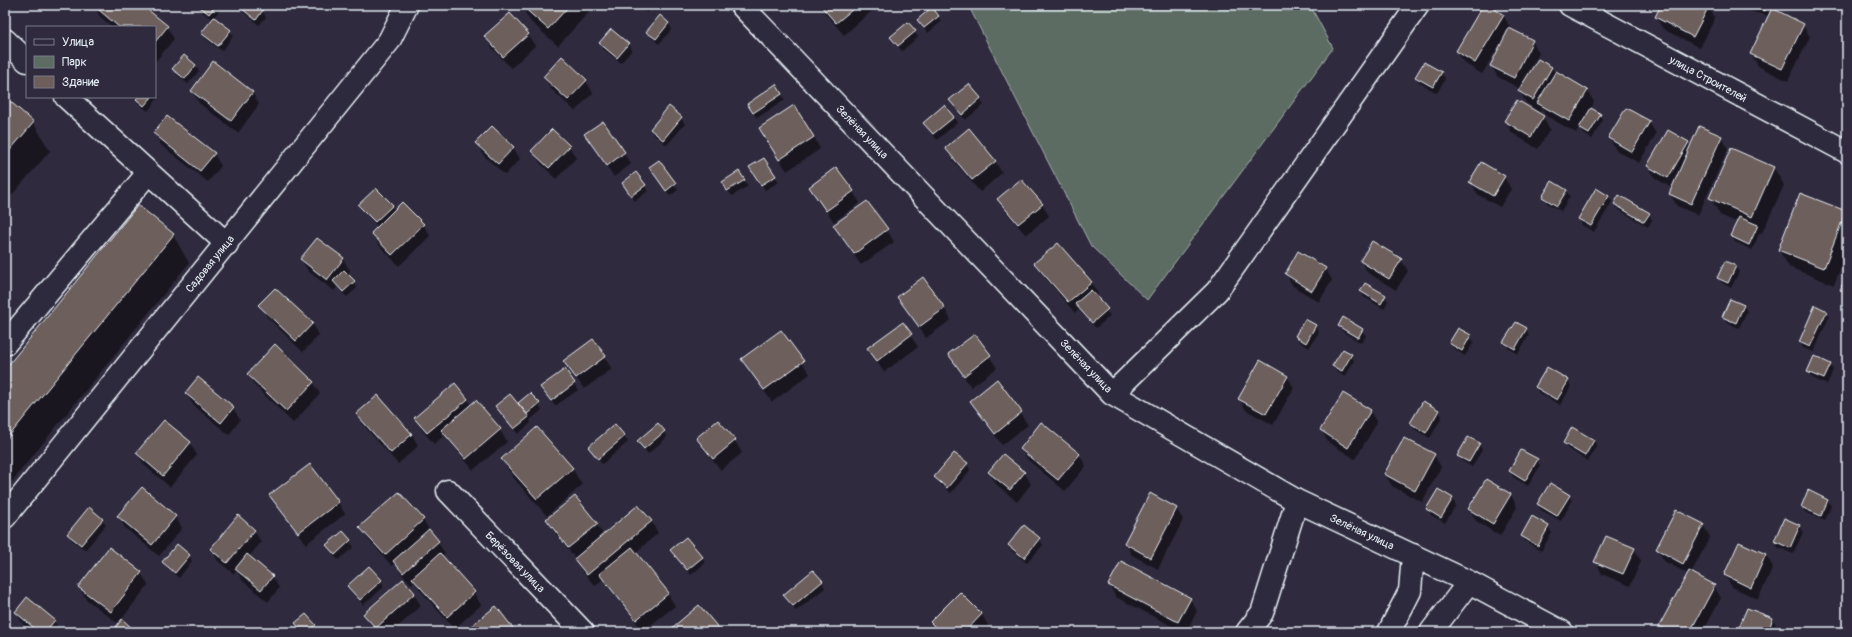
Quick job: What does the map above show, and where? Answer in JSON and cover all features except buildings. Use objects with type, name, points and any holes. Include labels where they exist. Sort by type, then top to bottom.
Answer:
[{"type":"street","name":"Садовая улица","points":[[5,517],[227,244],[389,41],[407,5]]},
{"type":"street","name":"Зелёная улица","points":[[741,5],[1112,394],[1297,501],[1469,582],[1562,632]]},
{"type":"street","points":[[1112,394],[1217,291],[1418,5]]},
{"type":"street","name":"улица Строителей","points":[[1570,5],[1847,152]]},
{"type":"street","points":[[5,41],[26,60]]},
{"type":"street","points":[[67,98],[227,244]]},
{"type":"street","points":[[5,344],[148,173]]},
{"type":"street","name":"Берёзовая улица","points":[[448,491],[583,632]]},
{"type":"street","points":[[1246,632],[1262,613],[1297,501]]},
{"type":"street","points":[[1390,632],[1410,591],[1413,555]]},
{"type":"street","points":[[1431,632],[1469,582]]},
{"type":"green space","points":[[968,5],[1310,5],[1333,48],[1147,300],[1091,246]]}]
